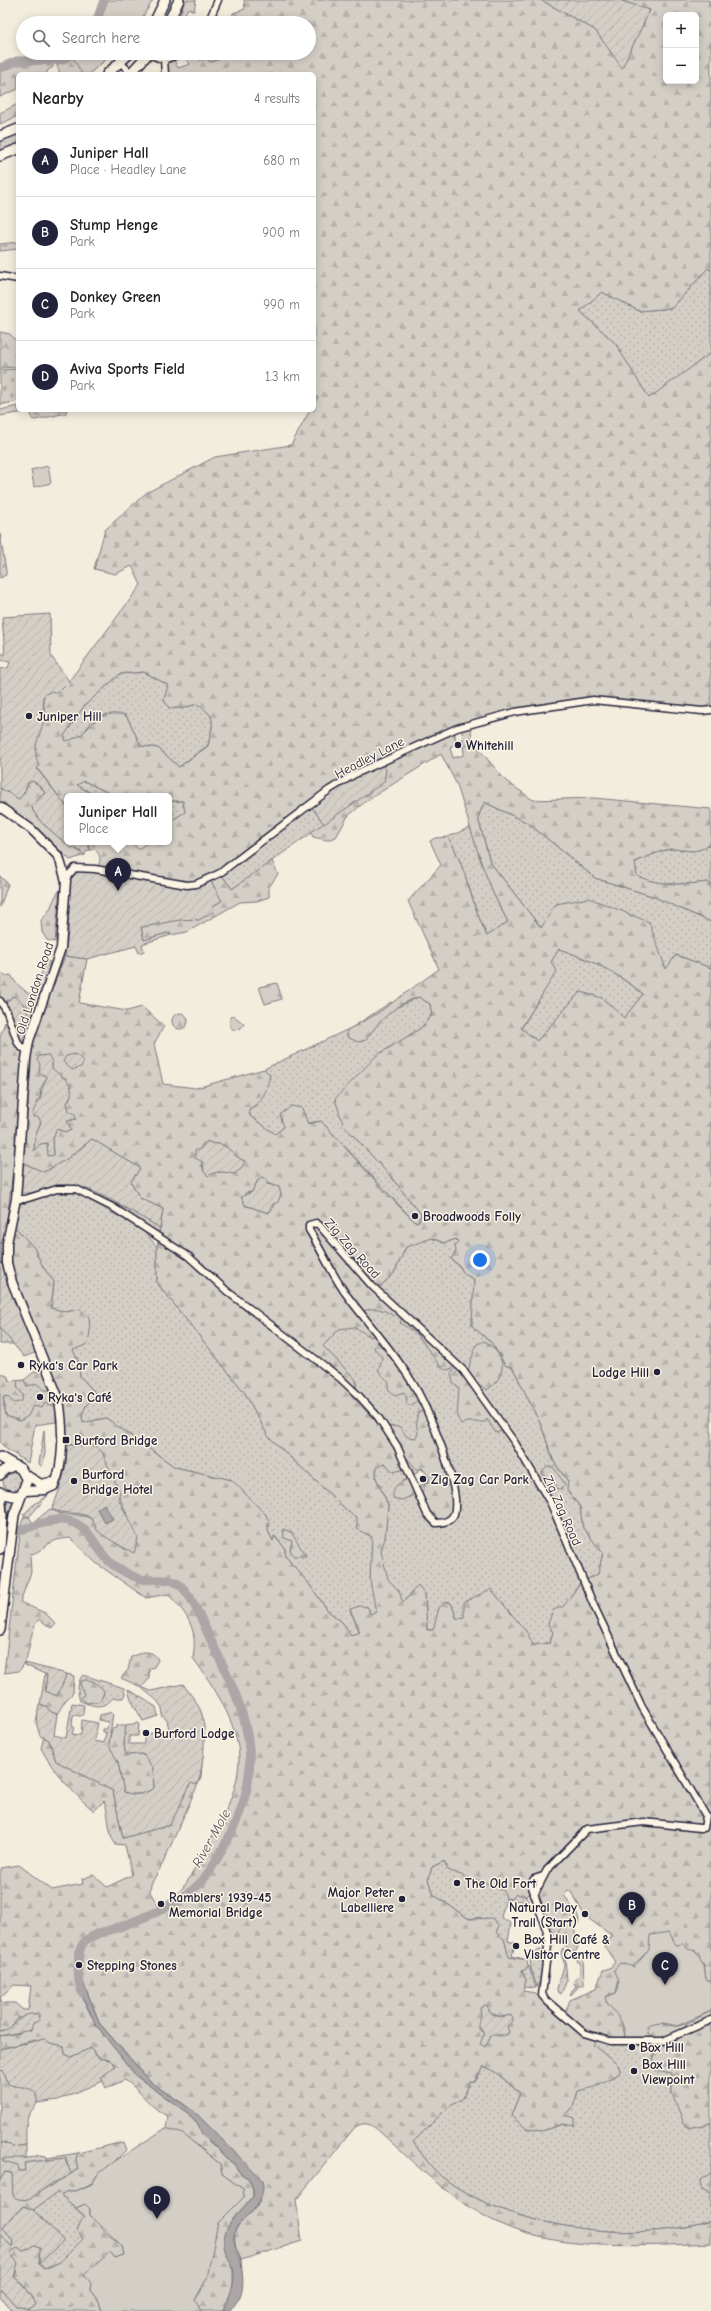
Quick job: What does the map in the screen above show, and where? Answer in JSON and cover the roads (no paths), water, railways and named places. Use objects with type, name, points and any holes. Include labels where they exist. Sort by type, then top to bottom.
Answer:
[{"type":"highway","points":[[157,16],[165,0]]},
{"type":"highway","points":[[171,16],[178,0]]},
{"type":"highway","points":[[131,72],[142,60]]},
{"type":"highway","points":[[109,72],[120,62]]},
{"type":"highway","points":[[0,136],[16,130]]},
{"type":"highway","points":[[0,156],[16,150]]},
{"type":"highway","points":[[0,1457],[13,1466],[21,1469],[26,1475],[23,1492],[16,1508],[13,1524],[0,1625]]},
{"type":"highway","points":[[0,1475],[4,1470],[13,1466]]},
{"type":"highway","points":[[0,1547],[2,1523],[0,1493],[14,1496],[23,1492]]},
{"type":"main road","name":"Old London Road","points":[[0,807],[48,845],[59,857],[66,878],[65,920],[61,948],[27,1050],[16,1199],[7,1243],[9,1272],[59,1399],[62,1434],[56,1475]]},
{"type":"main road","points":[[26,1475],[36,1482],[46,1484],[56,1475]]},
{"type":"main road","points":[[23,1492],[51,1488],[56,1481],[56,1475]]},
{"type":"street","points":[[211,16],[218,0]]},
{"type":"street","points":[[164,60],[165,72]]},
{"type":"street","points":[[120,62],[129,72]]},
{"type":"street","points":[[0,276],[16,278]]},
{"type":"street","name":"Headley Lane","points":[[66,878],[74,868],[95,869],[187,885],[196,884],[220,873],[329,790],[356,774],[454,729],[515,712],[593,700],[702,711],[711,710]]},
{"type":"street","points":[[0,1001],[7,1012],[18,1043],[21,1048],[27,1050]]},
{"type":"street","name":"Zig Zag Road","points":[[16,1199],[25,1199],[57,1189],[76,1189],[114,1208],[188,1256],[228,1292],[340,1378],[359,1396],[378,1417],[392,1437],[427,1514],[436,1523],[447,1521],[452,1517],[455,1504],[448,1470],[432,1420],[412,1382],[372,1325],[348,1298],[309,1230],[309,1225],[316,1223],[319,1225],[372,1286],[447,1353],[472,1381],[515,1443],[545,1491],[594,1606],[642,1707],[706,1816],[704,1828],[644,1822],[587,1830],[554,1862],[543,1876],[532,1882],[534,1896],[548,1938],[548,1953],[542,1982],[542,1995],[584,2033],[610,2040],[658,2041],[674,2038],[711,2020]]},
{"type":"waterway","name":"River Mole","points":[[98,16],[104,0]]},
{"type":"waterway","name":"River Mole","points":[[0,68],[17,61],[62,60]]},
{"type":"waterway","name":"River Mole","points":[[0,1531],[18,1531],[52,1521],[70,1521],[77,1524],[89,1534],[102,1553],[112,1564],[134,1577],[146,1580],[168,1580],[178,1583],[196,1608],[229,1679],[240,1708],[247,1735],[250,1761],[247,1786],[240,1813],[227,1841],[209,1872],[192,1891],[181,1899],[158,1911],[98,1934],[85,1941],[80,1951],[78,1965],[79,1981],[82,1992]]},
{"type":"place","name":"Juniper Hill","points":[[29,716]]},
{"type":"place","name":"Whitehill","points":[[458,745]]},
{"type":"place","name":"Juniper Hall","points":[[118,891]]},
{"type":"place","name":"Broadwoods Folly","points":[[415,1216]]},
{"type":"place","name":"Ryka's Car Park","points":[[21,1365]]},
{"type":"place","name":"Lodge Hill","points":[[657,1372]]},
{"type":"place","name":"Ryka's Café","points":[[40,1397]]},
{"type":"place","name":"Burford Bridge","points":[[66,1440]]},
{"type":"place","name":"Zig Zag Car Park","points":[[423,1479]]},
{"type":"place","name":"Burford Bridge Hotel","points":[[74,1481]]},
{"type":"place","name":"Burford Lodge","points":[[146,1733]]},
{"type":"place","name":"The Old Fort","points":[[457,1883]]},
{"type":"place","name":"Major Peter Labelliere","points":[[402,1899]]},
{"type":"place","name":"Ramblers' 1939-45 Memorial Bridge","points":[[161,1904]]},
{"type":"place","name":"Natural Play Trail (Start)","points":[[585,1914]]},
{"type":"place","name":"Stump Henge","points":[[632,1925]]},
{"type":"place","name":"Box Hill Café & Visitor Centre","points":[[516,1946]]},
{"type":"place","name":"Stepping Stones","points":[[79,1965]]},
{"type":"place","name":"Donkey Green","points":[[665,1985]]},
{"type":"place","name":"Box Hill","points":[[632,2047]]},
{"type":"place","name":"Box Hill Viewpoint","points":[[634,2071]]},
{"type":"place","name":"Aviva Sports Field","points":[[157,2219]]}]
